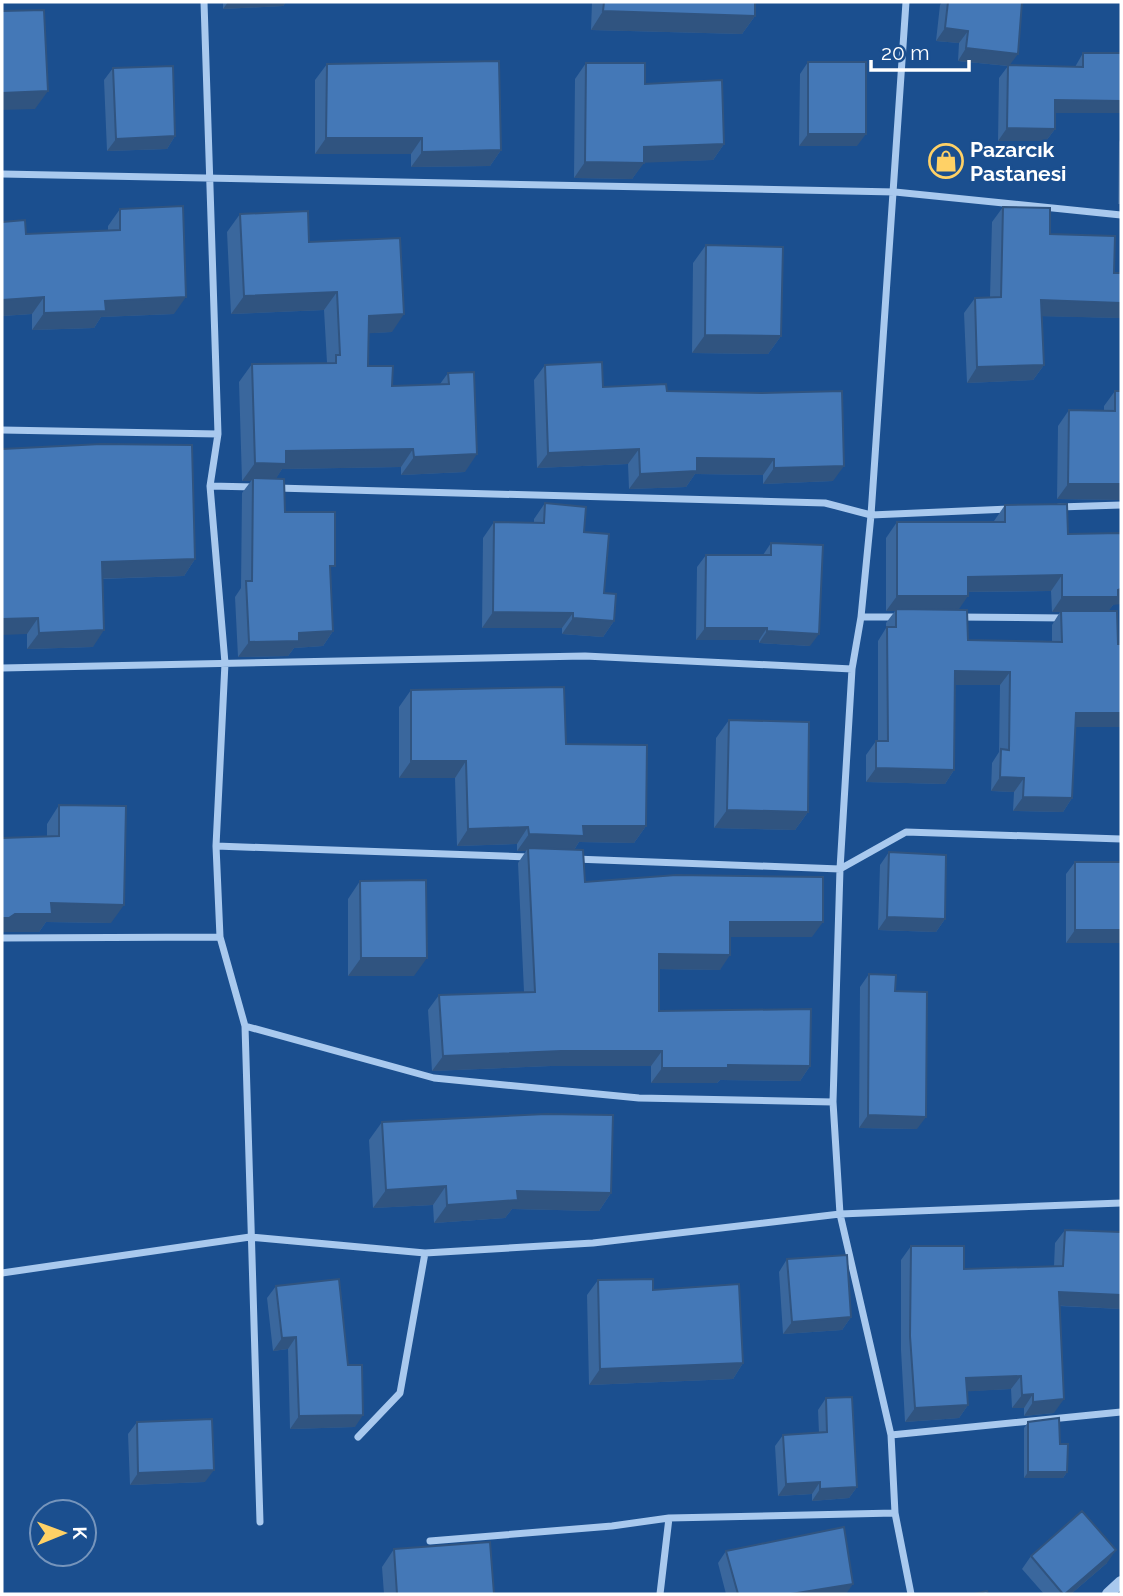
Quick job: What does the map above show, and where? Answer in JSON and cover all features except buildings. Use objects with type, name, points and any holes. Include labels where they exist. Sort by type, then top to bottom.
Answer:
[{"type":"street","points":[[204,2],[218,434],[210,486],[225,663],[216,846],[220,937],[246,1026],[260,1522]]},
{"type":"street","points":[[906,2],[871,515],[861,617],[852,669],[840,869],[833,1102],[840,1214],[891,1435],[895,1513],[911,1594]]},
{"type":"street","points":[[2,174],[210,176],[895,192],[1121,215]]},
{"type":"street","points":[[2,430],[218,434]]},
{"type":"street","points":[[210,486],[825,503],[871,515],[1024,509]]},
{"type":"street","points":[[1052,508],[1121,505]]},
{"type":"street","points":[[861,617],[916,617]]},
{"type":"street","points":[[943,617],[1080,618]]},
{"type":"street","points":[[2,668],[585,656],[852,669]]},
{"type":"street","points":[[562,859],[840,869],[906,832],[1121,839]]},
{"type":"street","points":[[216,846],[535,858]]},
{"type":"street","points":[[2,938],[220,937]]},
{"type":"street","points":[[246,1026],[434,1079],[639,1098],[833,1102]]},
{"type":"street","points":[[2,1273],[250,1237],[425,1253],[593,1243],[840,1214],[1121,1203]]},
{"type":"street","points":[[358,1437],[400,1393],[425,1253]]},
{"type":"street","points":[[891,1435],[1121,1412]]},
{"type":"street","points":[[430,1541],[612,1526],[669,1518],[895,1513]]},
{"type":"street","points":[[660,1594],[669,1518]]},
{"type":"street","points":[[1108,1594],[1121,1582]]},
{"type":"place","name":"Pazarcık Pastanesi","points":[[946,161]]}]
